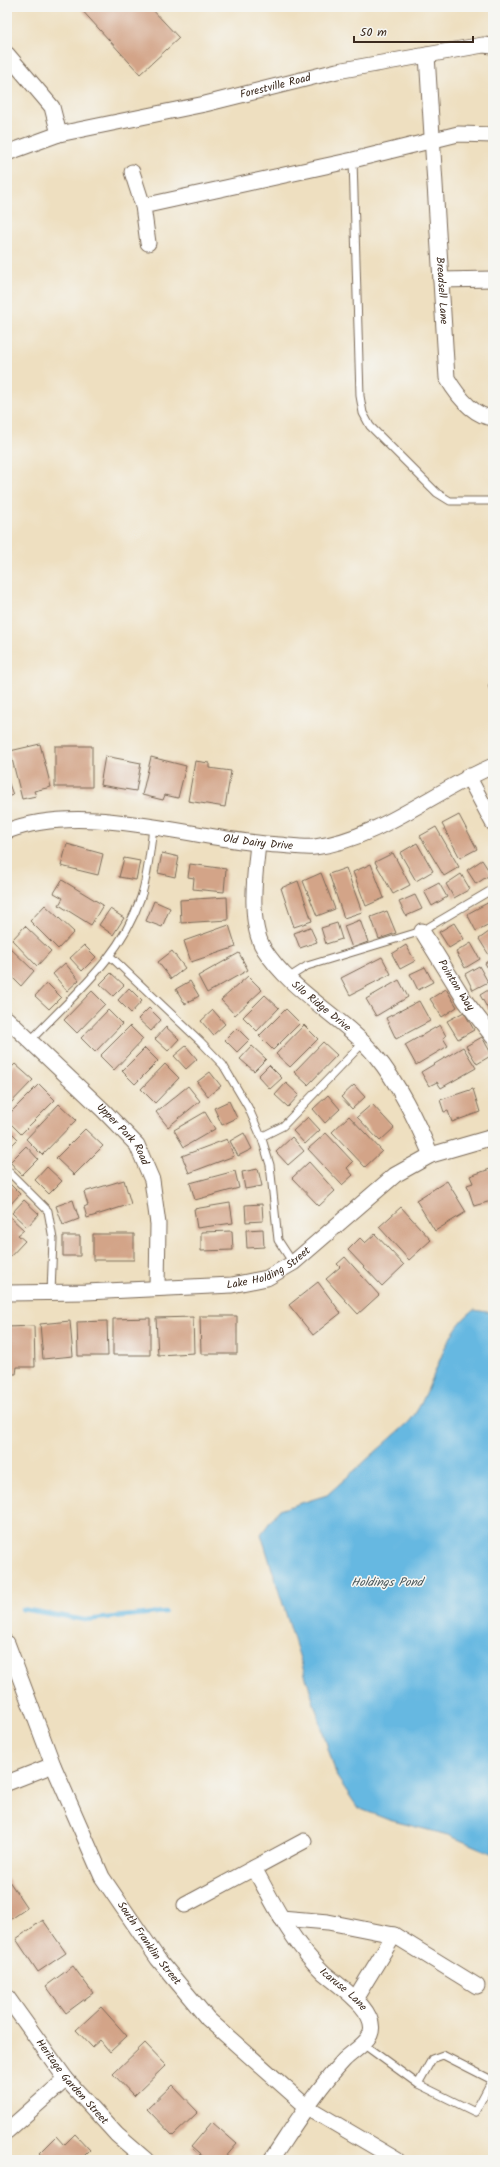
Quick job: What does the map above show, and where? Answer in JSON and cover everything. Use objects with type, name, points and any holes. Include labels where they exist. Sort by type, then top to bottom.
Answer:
[{"type":"street","name":"Forestville Road","points":[[7,153],[59,134],[206,104],[337,71],[483,45],[493,46]]},
{"type":"street","points":[[7,54],[52,107],[59,134]]},
{"type":"street","name":"Breadsell Lane","points":[[427,54],[448,378],[457,394],[484,417],[493,418]]},
{"type":"street","points":[[143,206],[353,160],[433,139],[458,134],[493,135]]},
{"type":"street","points":[[132,172],[143,206],[148,243]]},
{"type":"street","points":[[441,280],[493,279]]},
{"type":"street","name":"Old Dairy Drive","points":[[7,831],[17,827],[65,820],[126,824],[258,844],[315,847],[361,835],[468,776],[493,766]]},
{"type":"street","points":[[468,776],[493,823]]},
{"type":"street","name":"Silo Ridge Drive","points":[[258,844],[254,914],[263,948],[288,978],[374,1055],[399,1089],[431,1155]]},
{"type":"street","name":"Pointon Way","points":[[422,931],[466,1002],[493,1037]]},
{"type":"street","name":"Upper Park Road","points":[[7,1019],[103,1110],[137,1145],[152,1180],[158,1224],[157,1287]]},
{"type":"street","name":"Lake Holding Street","points":[[7,1293],[51,1293],[157,1287],[232,1285],[267,1278],[293,1263],[395,1175],[431,1155],[493,1137]]},
{"type":"street","name":"South Franklin Street","points":[[7,1643],[53,1765],[102,1877],[158,1959],[208,2020],[307,2107],[397,2160]]},
{"type":"street","points":[[7,1783],[53,1765]]},
{"type":"street","points":[[185,1905],[304,1841]]},
{"type":"street","name":"Icaruse Lane","points":[[254,1868],[281,1918],[306,1956],[360,2003],[370,2018],[370,2033],[363,2044],[345,2059],[307,2107],[271,2160]]},
{"type":"street","points":[[281,1918],[328,1922],[394,1935],[477,1986]]},
{"type":"street","points":[[355,1999],[394,1935]]},
{"type":"street","name":"Heritage Garden Street","points":[[7,1997],[66,2079],[116,2135],[146,2160]]},
{"type":"street","points":[[7,2131],[66,2079]]},
{"type":"lane","points":[[353,160],[360,396],[363,413],[370,426],[437,493],[450,501],[493,501]]},
{"type":"lane","points":[[30,1041],[98,972],[131,923],[142,896],[153,828]]},
{"type":"lane","points":[[288,978],[307,966],[422,931],[493,889]]},
{"type":"lane","points":[[110,956],[200,1041],[223,1065],[248,1107],[261,1137],[270,1165],[278,1240],[293,1263]]},
{"type":"lane","points":[[261,1137],[283,1126],[363,1044]]},
{"type":"lane","points":[[7,1170],[48,1211],[53,1239],[51,1293]]},
{"type":"lane","points":[[363,2044],[418,2084],[476,2112],[492,2080],[443,2055],[432,2059],[418,2084]]},
{"type":"water","name":"Holdings Pond","points":[[474,1310],[493,1313],[493,1854],[448,1835],[389,1820],[358,1808],[337,1777],[261,1534],[279,1510],[327,1495],[409,1422],[425,1395],[445,1347],[453,1333],[463,1320]]},
{"type":"building","points":[[79,7],[150,7],[179,38],[140,74]]},
{"type":"building","points":[[493,683],[493,701],[488,685]]},
{"type":"building","points":[[40,744],[51,787],[34,791],[36,796],[22,799],[10,751]]},
{"type":"building","points":[[55,746],[92,746],[92,787],[55,787]]},
{"type":"building","points":[[105,756],[141,763],[136,791],[100,785]]},
{"type":"building","points":[[151,757],[186,766],[178,798],[165,795],[163,800],[142,795]]},
{"type":"building","points":[[195,761],[209,763],[209,768],[231,771],[225,807],[188,801]]},
{"type":"building","points":[[7,778],[13,795],[7,797]]},
{"type":"building","points":[[459,815],[477,849],[460,858],[442,824]]},
{"type":"building","points":[[436,827],[459,867],[444,876],[420,836]]},
{"type":"building","points":[[417,843],[433,871],[416,881],[400,853]]},
{"type":"building","points":[[67,844],[103,854],[98,875],[61,866]]},
{"type":"building","points":[[162,853],[179,857],[175,877],[158,873]]},
{"type":"building","points":[[393,853],[410,885],[393,894],[375,862]]},
{"type":"building","points":[[124,858],[140,861],[136,880],[119,877]]},
{"type":"building","points":[[482,860],[491,874],[476,884],[467,870]]},
{"type":"building","points":[[190,864],[226,869],[224,892],[193,889],[194,878],[188,877]]},
{"type":"building","points":[[371,864],[384,898],[366,906],[353,872]]},
{"type":"building","points":[[346,868],[362,912],[344,918],[329,874]]},
{"type":"building","points":[[321,873],[335,909],[317,916],[303,881]]},
{"type":"building","points":[[461,874],[470,889],[454,898],[446,884]]},
{"type":"building","points":[[62,880],[103,905],[91,925],[59,905],[63,898],[54,893]]},
{"type":"building","points":[[298,881],[312,921],[294,927],[281,888]]},
{"type":"building","points":[[439,883],[447,897],[432,906],[424,891]]},
{"type":"building","points":[[415,895],[422,909],[406,916],[399,902]]},
{"type":"building","points":[[227,897],[228,920],[181,923],[180,900]]},
{"type":"building","points":[[493,900],[493,922],[476,931],[467,914]]},
{"type":"building","points":[[154,901],[170,908],[162,927],[146,921]]},
{"type":"building","points":[[45,905],[74,932],[58,949],[30,921]]},
{"type":"building","points":[[110,909],[124,918],[113,935],[99,925]]},
{"type":"building","points":[[387,911],[396,933],[379,939],[371,917]]},
{"type":"building","points":[[360,920],[368,942],[352,948],[344,926]]},
{"type":"building","points":[[337,923],[342,939],[326,944],[321,928]]},
{"type":"building","points":[[454,923],[464,939],[449,948],[439,932]]},
{"type":"building","points":[[229,925],[236,947],[191,962],[184,941]]},
{"type":"building","points":[[25,926],[51,951],[37,966],[12,940]]},
{"type":"building","points":[[310,927],[317,942],[300,948],[294,933]]},
{"type":"building","points":[[493,929],[493,953],[489,955],[479,939]]},
{"type":"building","points":[[471,943],[480,959],[465,968],[456,952]]},
{"type":"building","points":[[7,945],[34,971],[21,986],[7,972]]},
{"type":"building","points":[[84,945],[96,957],[82,971],[70,958]]},
{"type":"building","points":[[406,945],[415,961],[400,969],[392,954]]},
{"type":"building","points":[[172,951],[185,968],[171,979],[158,962]]},
{"type":"building","points":[[239,953],[248,970],[207,993],[198,976]]},
{"type":"building","points":[[382,957],[391,974],[350,995],[341,978]]},
{"type":"building","points":[[493,958],[493,978],[485,963]]},
{"type":"building","points":[[65,963],[79,980],[67,991],[53,974]]},
{"type":"building","points":[[479,966],[488,982],[473,990],[465,974]]},
{"type":"building","points":[[425,967],[433,982],[418,990],[410,974]]},
{"type":"building","points":[[111,973],[124,985],[113,996],[100,984]]},
{"type":"building","points":[[248,976],[262,990],[235,1015],[221,1000]]},
{"type":"building","points":[[399,980],[408,997],[376,1016],[366,999]]},
{"type":"building","points":[[190,981],[199,996],[185,1004],[176,989]]},
{"type":"building","points":[[47,983],[61,997],[49,1009],[35,996]]},
{"type":"building","points":[[493,987],[493,1008],[489,1011],[480,995]]},
{"type":"building","points":[[129,988],[142,1001],[131,1013],[118,1000]]},
{"type":"building","points":[[446,989],[457,1007],[442,1017],[430,999]]},
{"type":"building","points":[[92,991],[105,1004],[77,1033],[64,1020]]},
{"type":"building","points":[[265,995],[279,1008],[257,1031],[243,1017]]},
{"type":"building","points":[[419,1001],[430,1021],[396,1039],[386,1018]]},
{"type":"building","points":[[149,1008],[161,1020],[151,1031],[138,1019]]},
{"type":"building","points":[[286,1009],[300,1023],[273,1050],[259,1036]]},
{"type":"building","points":[[108,1010],[122,1024],[95,1052],[81,1038]]},
{"type":"building","points":[[213,1010],[225,1024],[213,1035],[201,1021]]},
{"type":"building","points":[[464,1012],[474,1030],[458,1039],[447,1021]]},
{"type":"building","points":[[304,1025],[318,1039],[290,1067],[276,1054]]},
{"type":"building","points":[[440,1025],[446,1036],[443,1038],[448,1046],[416,1065],[405,1045]]},
{"type":"building","points":[[130,1026],[143,1039],[114,1070],[100,1056]]},
{"type":"building","points":[[166,1027],[179,1039],[168,1051],[155,1039]]},
{"type":"building","points":[[237,1028],[249,1040],[237,1052],[225,1040]]},
{"type":"building","points":[[482,1037],[492,1055],[477,1064],[466,1046]]},
{"type":"building","points":[[323,1042],[337,1055],[308,1085],[294,1072]]},
{"type":"building","points":[[186,1046],[197,1059],[186,1069],[174,1056]]},
{"type":"building","points":[[252,1046],[266,1059],[254,1071],[240,1059]]},
{"type":"building","points":[[463,1047],[476,1068],[441,1088],[437,1082],[429,1086],[421,1072]]},
{"type":"building","points":[[145,1048],[158,1061],[135,1084],[122,1071]]},
{"type":"building","points":[[7,1055],[11,1059],[7,1063]]},
{"type":"building","points":[[15,1064],[33,1080],[7,1107],[7,1072]]},
{"type":"building","points":[[165,1064],[179,1078],[155,1103],[141,1089]]},
{"type":"building","points":[[269,1065],[282,1078],[270,1089],[258,1076]]},
{"type":"building","points":[[210,1072],[221,1086],[208,1096],[197,1082]]},
{"type":"building","points":[[286,1083],[299,1095],[288,1107],[275,1095]]},
{"type":"building","points":[[39,1084],[55,1100],[21,1134],[7,1120],[7,1116]]},
{"type":"building","points":[[354,1085],[365,1097],[352,1109],[341,1097]]},
{"type":"building","points":[[188,1086],[200,1101],[168,1127],[156,1112]]},
{"type":"building","points":[[473,1089],[480,1112],[452,1122],[448,1111],[444,1112],[440,1100]]},
{"type":"building","points":[[328,1095],[340,1109],[325,1123],[313,1109]]},
{"type":"building","points":[[229,1101],[237,1118],[222,1125],[214,1108]]},
{"type":"building","points":[[59,1104],[76,1120],[42,1155],[26,1139]]},
{"type":"building","points":[[372,1104],[394,1128],[380,1141],[357,1117]]},
{"type":"building","points":[[205,1112],[215,1129],[184,1147],[174,1130]]},
{"type":"building","points":[[349,1116],[382,1151],[365,1167],[332,1132]]},
{"type":"building","points":[[308,1117],[320,1130],[305,1144],[293,1131]]},
{"type":"building","points":[[7,1128],[18,1139],[7,1150]]},
{"type":"building","points":[[85,1129],[103,1146],[74,1175],[56,1158]]},
{"type":"building","points":[[244,1133],[252,1149],[238,1156],[230,1141]]},
{"type":"building","points":[[326,1133],[353,1162],[347,1168],[353,1175],[342,1185],[308,1149]]},
{"type":"building","points":[[292,1137],[304,1151],[288,1165],[276,1152]]},
{"type":"building","points":[[227,1139],[234,1156],[189,1173],[182,1156]]},
{"type":"building","points":[[26,1146],[38,1159],[22,1175],[10,1162]]},
{"type":"building","points":[[309,1162],[335,1191],[319,1206],[292,1178]]},
{"type":"building","points":[[47,1167],[62,1181],[49,1194],[35,1180]]},
{"type":"building","points":[[493,1168],[493,1207],[491,1201],[474,1206],[467,1185],[473,1183],[470,1176]]},
{"type":"building","points":[[258,1169],[262,1186],[245,1189],[242,1172]]},
{"type":"building","points":[[235,1171],[239,1188],[195,1200],[190,1183]]},
{"type":"building","points":[[124,1180],[131,1204],[87,1218],[84,1207],[88,1205],[84,1192]]},
{"type":"building","points":[[7,1181],[20,1194],[8,1207],[7,1206]]},
{"type":"building","points":[[447,1181],[466,1212],[435,1231],[416,1200]]},
{"type":"building","points":[[24,1200],[39,1214],[27,1227],[12,1213]]},
{"type":"building","points":[[73,1200],[79,1219],[63,1225],[56,1206]]},
{"type":"building","points":[[230,1203],[233,1223],[197,1228],[194,1209]]},
{"type":"building","points":[[262,1204],[263,1221],[246,1222],[245,1205]]},
{"type":"building","points":[[401,1207],[431,1240],[409,1260],[379,1227]]},
{"type":"building","points":[[10,1217],[24,1230],[18,1235],[25,1241],[7,1260],[7,1220]]},
{"type":"building","points":[[263,1229],[264,1247],[247,1248],[246,1230]]},
{"type":"building","points":[[232,1231],[233,1250],[201,1251],[201,1232]]},
{"type":"building","points":[[93,1234],[134,1234],[134,1260],[93,1260]]},
{"type":"building","points":[[375,1234],[404,1265],[382,1286],[348,1250],[360,1238],[365,1243]]},
{"type":"building","points":[[63,1236],[80,1236],[80,1256],[63,1256]]},
{"type":"building","points":[[345,1257],[379,1295],[358,1314],[326,1279],[340,1267],[337,1264]]},
{"type":"building","points":[[318,1282],[341,1313],[313,1335],[289,1305]]},
{"type":"building","points":[[200,1316],[237,1316],[237,1354],[201,1354]]},
{"type":"building","points":[[193,1317],[194,1353],[158,1355],[156,1318]]},
{"type":"building","points":[[150,1318],[150,1355],[113,1355],[113,1319]]},
{"type":"building","points":[[70,1321],[73,1356],[43,1359],[40,1324]]},
{"type":"building","points":[[107,1321],[108,1356],[78,1356],[77,1322]]},
{"type":"building","points":[[34,1326],[35,1367],[17,1367],[16,1374],[7,1374],[7,1327]]},
{"type":"building","points":[[7,1878],[27,1908],[7,1922]]},
{"type":"building","points":[[43,1920],[66,1953],[38,1972],[16,1939]]},
{"type":"building","points":[[73,1966],[93,1993],[66,2013],[46,1986]]},
{"type":"building","points":[[101,2007],[127,2036],[110,2052],[100,2040],[92,2047],[76,2030]]},
{"type":"building","points":[[145,2043],[166,2065],[134,2096],[113,2074]]},
{"type":"building","points":[[172,2085],[198,2112],[173,2136],[147,2109]]},
{"type":"building","points":[[212,2122],[237,2144],[223,2160],[206,2160],[191,2147]]},
{"type":"building","points":[[75,2134],[90,2150],[80,2160],[46,2160],[39,2153],[56,2136],[64,2145]]},
{"type":"waterway","points":[[22,1609],[85,1620],[165,1612]]}]
